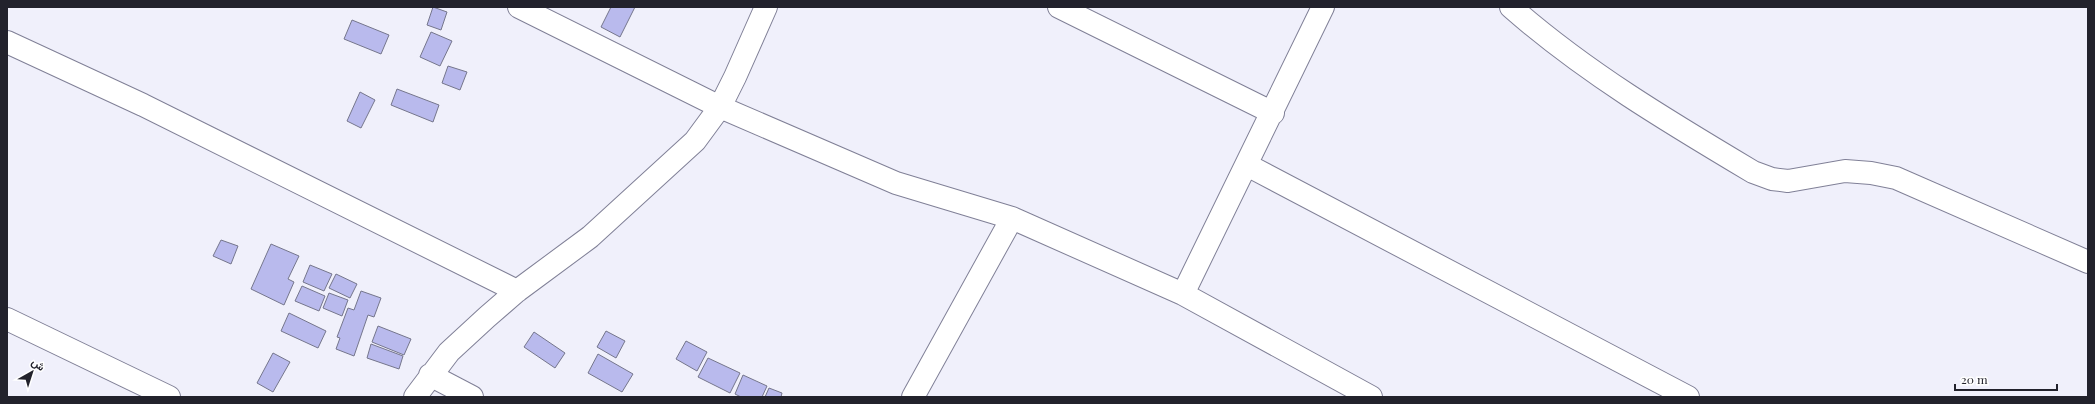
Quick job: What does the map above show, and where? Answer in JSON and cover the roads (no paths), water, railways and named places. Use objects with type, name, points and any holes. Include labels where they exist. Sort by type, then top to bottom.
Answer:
[{"type":"street","points":[[519,7],[720,107],[896,183],[1012,218],[1183,294],[1371,397]]},
{"type":"street","points":[[415,397],[449,352],[517,291],[590,237],[695,141],[720,107],[766,7]]},
{"type":"street","points":[[1060,7],[1273,113]]},
{"type":"street","points":[[1183,294],[1273,113],[1323,7]]},
{"type":"street","points":[[1511,7],[1534,27],[1625,95],[1753,172],[1772,179],[1788,181],[1845,171],[1871,173],[1896,178],[2088,262]]},
{"type":"street","points":[[7,42],[143,106],[517,291]]},
{"type":"street","points":[[1247,165],[1688,397]]},
{"type":"street","points":[[912,397],[1012,218]]},
{"type":"street","points":[[7,319],[169,397]]},
{"type":"street","points":[[430,376],[472,397]]}]
